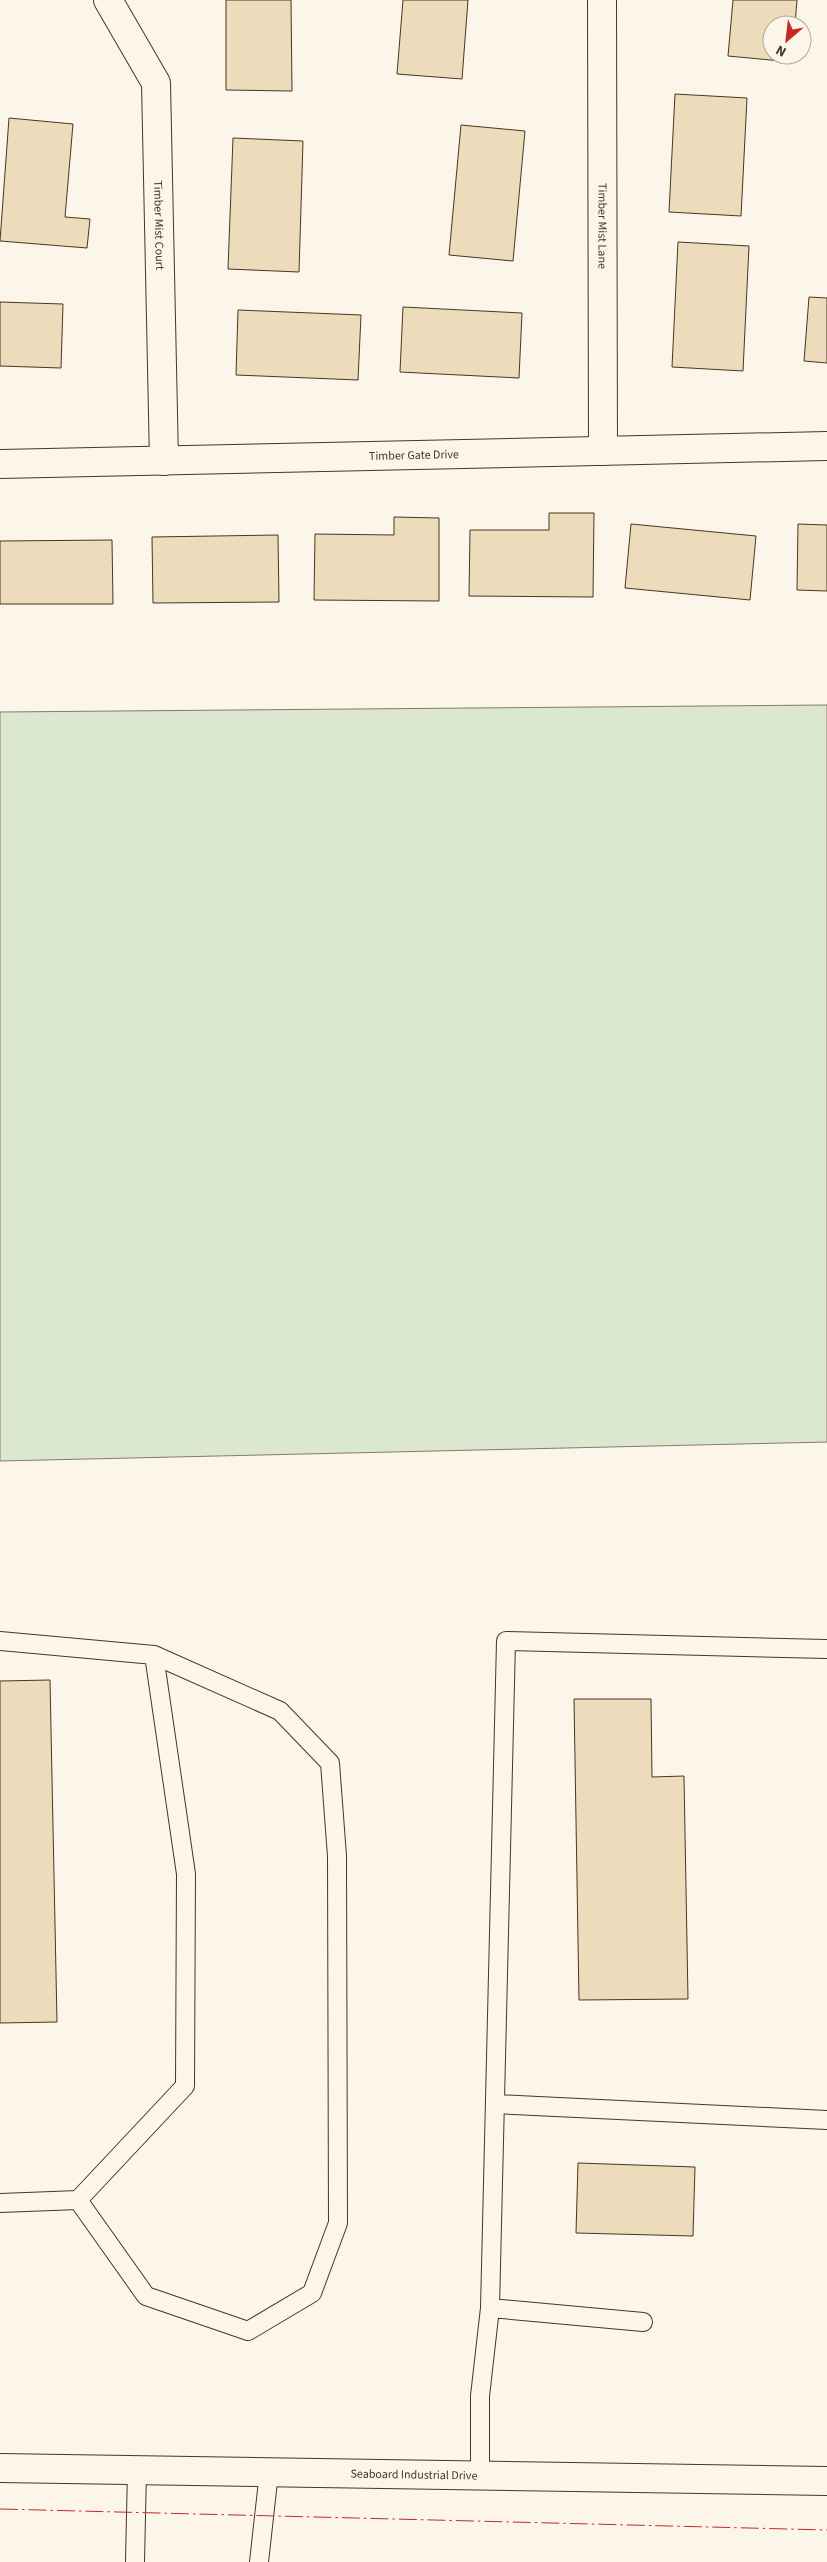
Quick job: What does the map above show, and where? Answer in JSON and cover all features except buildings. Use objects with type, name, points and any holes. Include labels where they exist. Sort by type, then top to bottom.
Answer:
[{"type":"street","name":"Timber Mist Court","points":[[108,0],[156,83],[164,461]]},
{"type":"street","name":"Timber Mist Lane","points":[[602,0],[603,451]]},
{"type":"street","name":"Timber Gate Drive","points":[[0,464],[827,446]]},
{"type":"street","name":"Seaboard Industrial Drive","points":[[0,2468],[827,2481]]},
{"type":"lane","points":[[0,1641],[154,1655],[280,1711],[330,1763],[337,1856],[338,2223],[312,2293],[248,2331],[146,2296],[78,2200]]},
{"type":"lane","points":[[480,2476],[480,2396],[490,2308],[506,1641],[827,1650]]},
{"type":"lane","points":[[0,2203],[78,2200],[185,2086],[186,1874],[154,1655]]},
{"type":"lane","points":[[495,2104],[827,2120]]},
{"type":"lane","points":[[490,2308],[643,2322]]},
{"type":"lane","points":[[135,2562],[137,2470]]},
{"type":"lane","points":[[259,2562],[269,2472]]},
{"type":"green space","points":[[827,705],[827,1442],[0,1461],[0,712]]},
{"type":"power","points":[[0,2509],[827,2530]]}]
